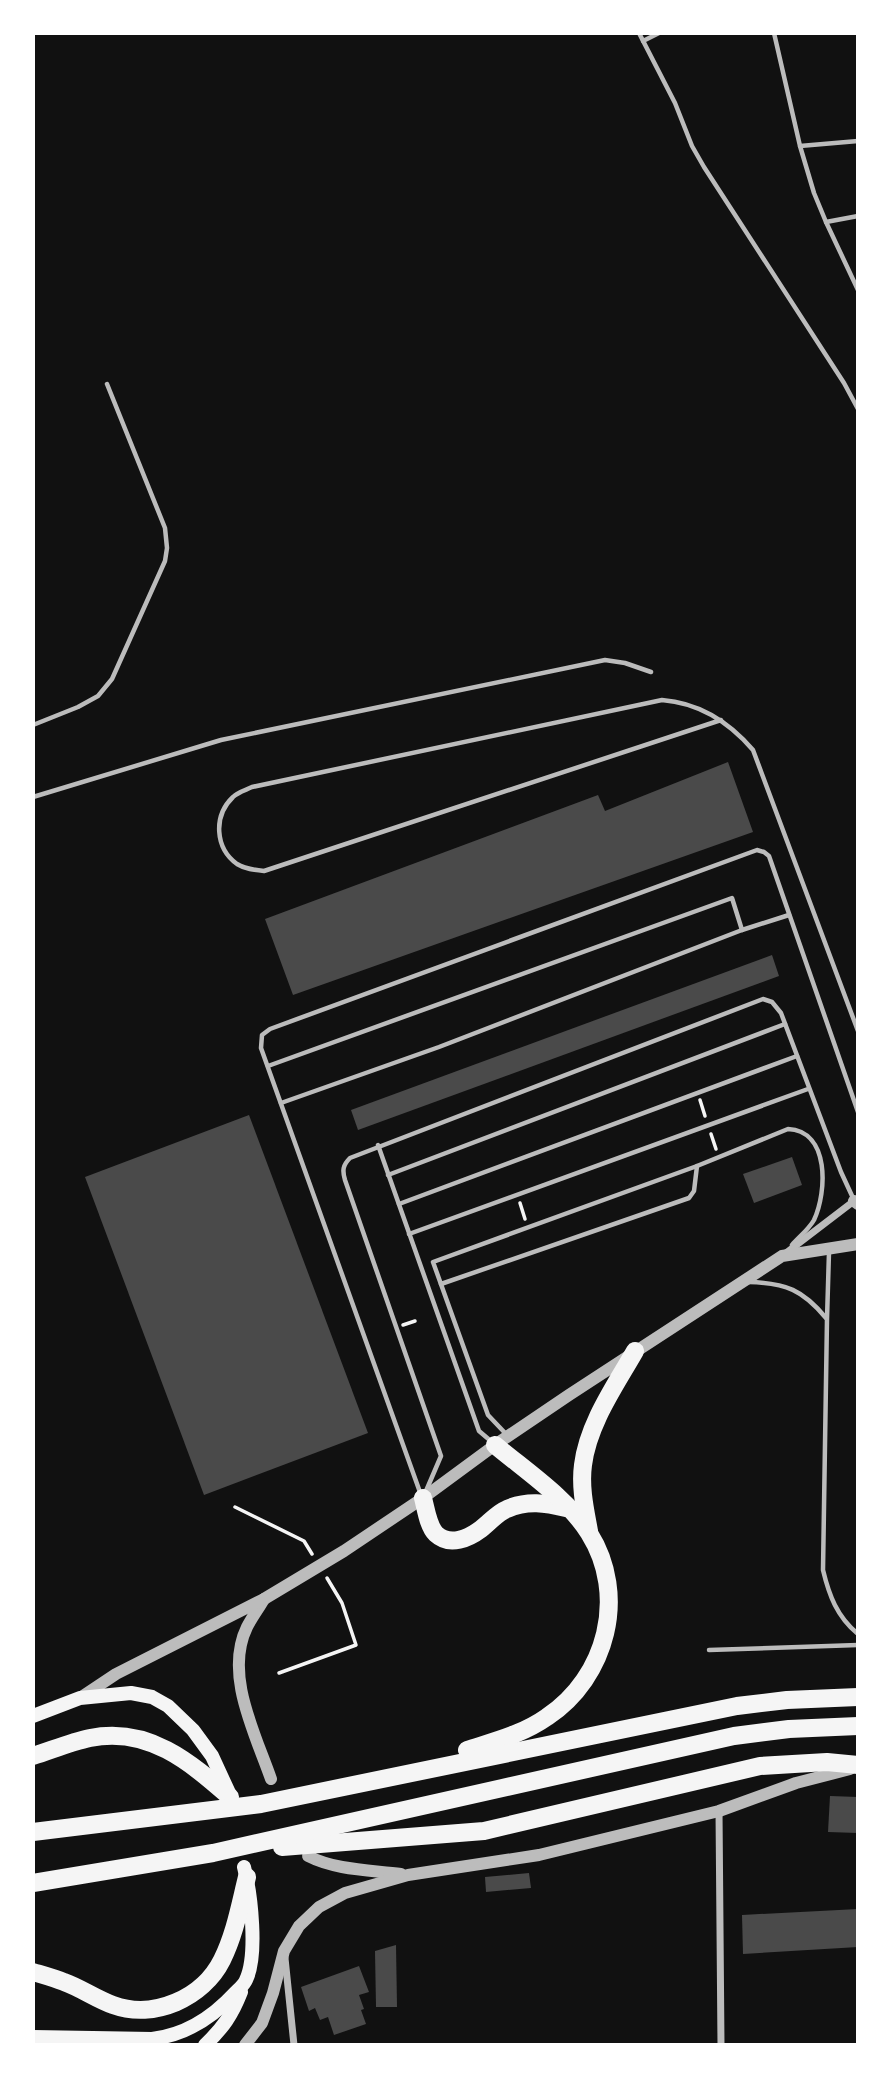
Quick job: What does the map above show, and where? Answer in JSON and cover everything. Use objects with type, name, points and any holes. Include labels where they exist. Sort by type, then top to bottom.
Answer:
[{"type":"highway","points":[[589,1533],[583,1500],[586,1448],[599,1416],[635,1351]]},
{"type":"highway","points":[[377,1778],[504,1739],[530,1727],[568,1700],[595,1663],[602,1648],[608,1619],[609,1583],[605,1567],[589,1533],[502,1441]]},
{"type":"highway","points":[[423,1498],[429,1522],[436,1534],[458,1541],[468,1538],[506,1509],[524,1503],[544,1503],[569,1509]]},
{"type":"highway","points":[[33,1832],[261,1804],[737,1706],[787,1700],[858,1698]]},
{"type":"highway","points":[[33,1883],[213,1853],[734,1736],[789,1729],[858,1726]]},
{"type":"highway","points":[[33,1756],[92,1738],[123,1736],[142,1739],[159,1744],[192,1766],[230,1797]]},
{"type":"highway","points":[[213,1853],[484,1831],[760,1766],[827,1762],[858,1767]]},
{"type":"highway","points":[[33,1972],[65,1982],[114,2005],[133,2009],[163,2007],[191,1994],[207,1981],[222,1961],[233,1932],[246,1872]]},
{"type":"main road","points":[[34,1715],[80,1698],[131,1693],[152,1698],[169,1706],[193,1730],[212,1756],[230,1797]]},
{"type":"main road","points":[[205,2045],[223,2028],[246,1981],[252,1936],[251,1902],[246,1872]]},
{"type":"main road","points":[[33,2037],[169,2037],[205,2020],[227,2002],[246,1981]]},
{"type":"street","points":[[80,1698],[116,1674],[264,1599],[344,1551],[635,1351],[782,1256],[857,1201]]},
{"type":"street","points":[[782,1256],[858,1244]]},
{"type":"street","points":[[264,1599],[243,1637],[238,1680],[271,1779]]},
{"type":"street","points":[[245,2045],[262,2023],[284,1951],[299,1926],[320,1907],[345,1893],[408,1875],[539,1854],[719,1811],[796,1783],[858,1767]]},
{"type":"street","points":[[719,1811],[721,2045]]},
{"type":"street","points":[[308,1856],[347,1867],[408,1875]]},
{"type":"street","points":[[284,1951],[294,2045]]},
{"type":"lane","points":[[639,33],[704,167],[844,383],[858,409]]},
{"type":"lane","points":[[643,41],[659,33]]},
{"type":"lane","points":[[774,33],[800,146],[814,193],[858,290]]},
{"type":"lane","points":[[800,146],[858,141]]},
{"type":"lane","points":[[826,222],[858,216]]},
{"type":"lane","points":[[33,725],[98,696],[112,678],[165,561],[165,528],[107,384]]},
{"type":"lane","points":[[33,797],[221,740],[605,660],[625,663],[651,672]]},
{"type":"lane","points":[[721,720],[264,871],[250,870],[239,865],[228,855],[219,836],[219,821],[224,808],[235,795],[252,787],[662,700],[689,704],[721,720],[741,735],[753,750],[858,1031]]},
{"type":"lane","points":[[423,1498],[261,1048],[262,1035],[270,1029],[757,850],[769,856],[858,1112]]},
{"type":"lane","points":[[268,1066],[732,898],[743,930]]},
{"type":"lane","points":[[281,1104],[789,915]]},
{"type":"lane","points":[[423,1498],[441,1456],[342,1170],[350,1158],[764,999],[772,1002],[781,1013],[841,1172],[857,1201]]},
{"type":"lane","points":[[388,1175],[785,1024]]},
{"type":"lane","points":[[399,1204],[797,1056]]},
{"type":"lane","points":[[409,1234],[808,1089]]},
{"type":"lane","points":[[502,1441],[488,1415],[433,1262],[696,1166],[788,1129],[796,1129],[805,1133],[821,1154],[822,1185],[813,1223],[782,1256]]},
{"type":"lane","points":[[379,1146],[479,1431],[502,1441]]},
{"type":"lane","points":[[441,1284],[689,1198],[694,1191],[696,1166]]},
{"type":"lane","points":[[830,1247],[823,1570],[828,1592],[838,1613],[858,1634]]},
{"type":"lane","points":[[741,1282],[789,1287],[813,1303],[827,1319]]},
{"type":"lane","points":[[709,1650],[858,1645]]},
{"type":"path","points":[[235,1507],[304,1541],[317,1562]]},
{"type":"path","points":[[279,1673],[356,1646],[342,1603],[323,1572]]},
{"type":"building","points":[[728,762],[753,832],[293,995],[265,919],[598,795],[605,811]]},
{"type":"building","points":[[772,955],[779,976],[358,1130],[351,1110]]},
{"type":"building","points":[[249,1115],[368,1433],[204,1495],[85,1177]]},
{"type":"building","points":[[792,1157],[802,1185],[754,1203],[743,1174]]},
{"type":"building","points":[[830,1796],[858,1797],[858,1833],[828,1832]]},
{"type":"building","points":[[529,1873],[531,1888],[486,1892],[485,1877]]},
{"type":"building","points":[[858,1909],[858,1947],[743,1954],[742,1915]]},
{"type":"building","points":[[396,1945],[397,2007],[376,2007],[375,1951]]},
{"type":"building","points":[[359,1966],[369,1992],[359,1995],[366,2024],[334,2035],[328,2017],[320,2020],[315,2008],[309,2011],[301,1987]]}]
